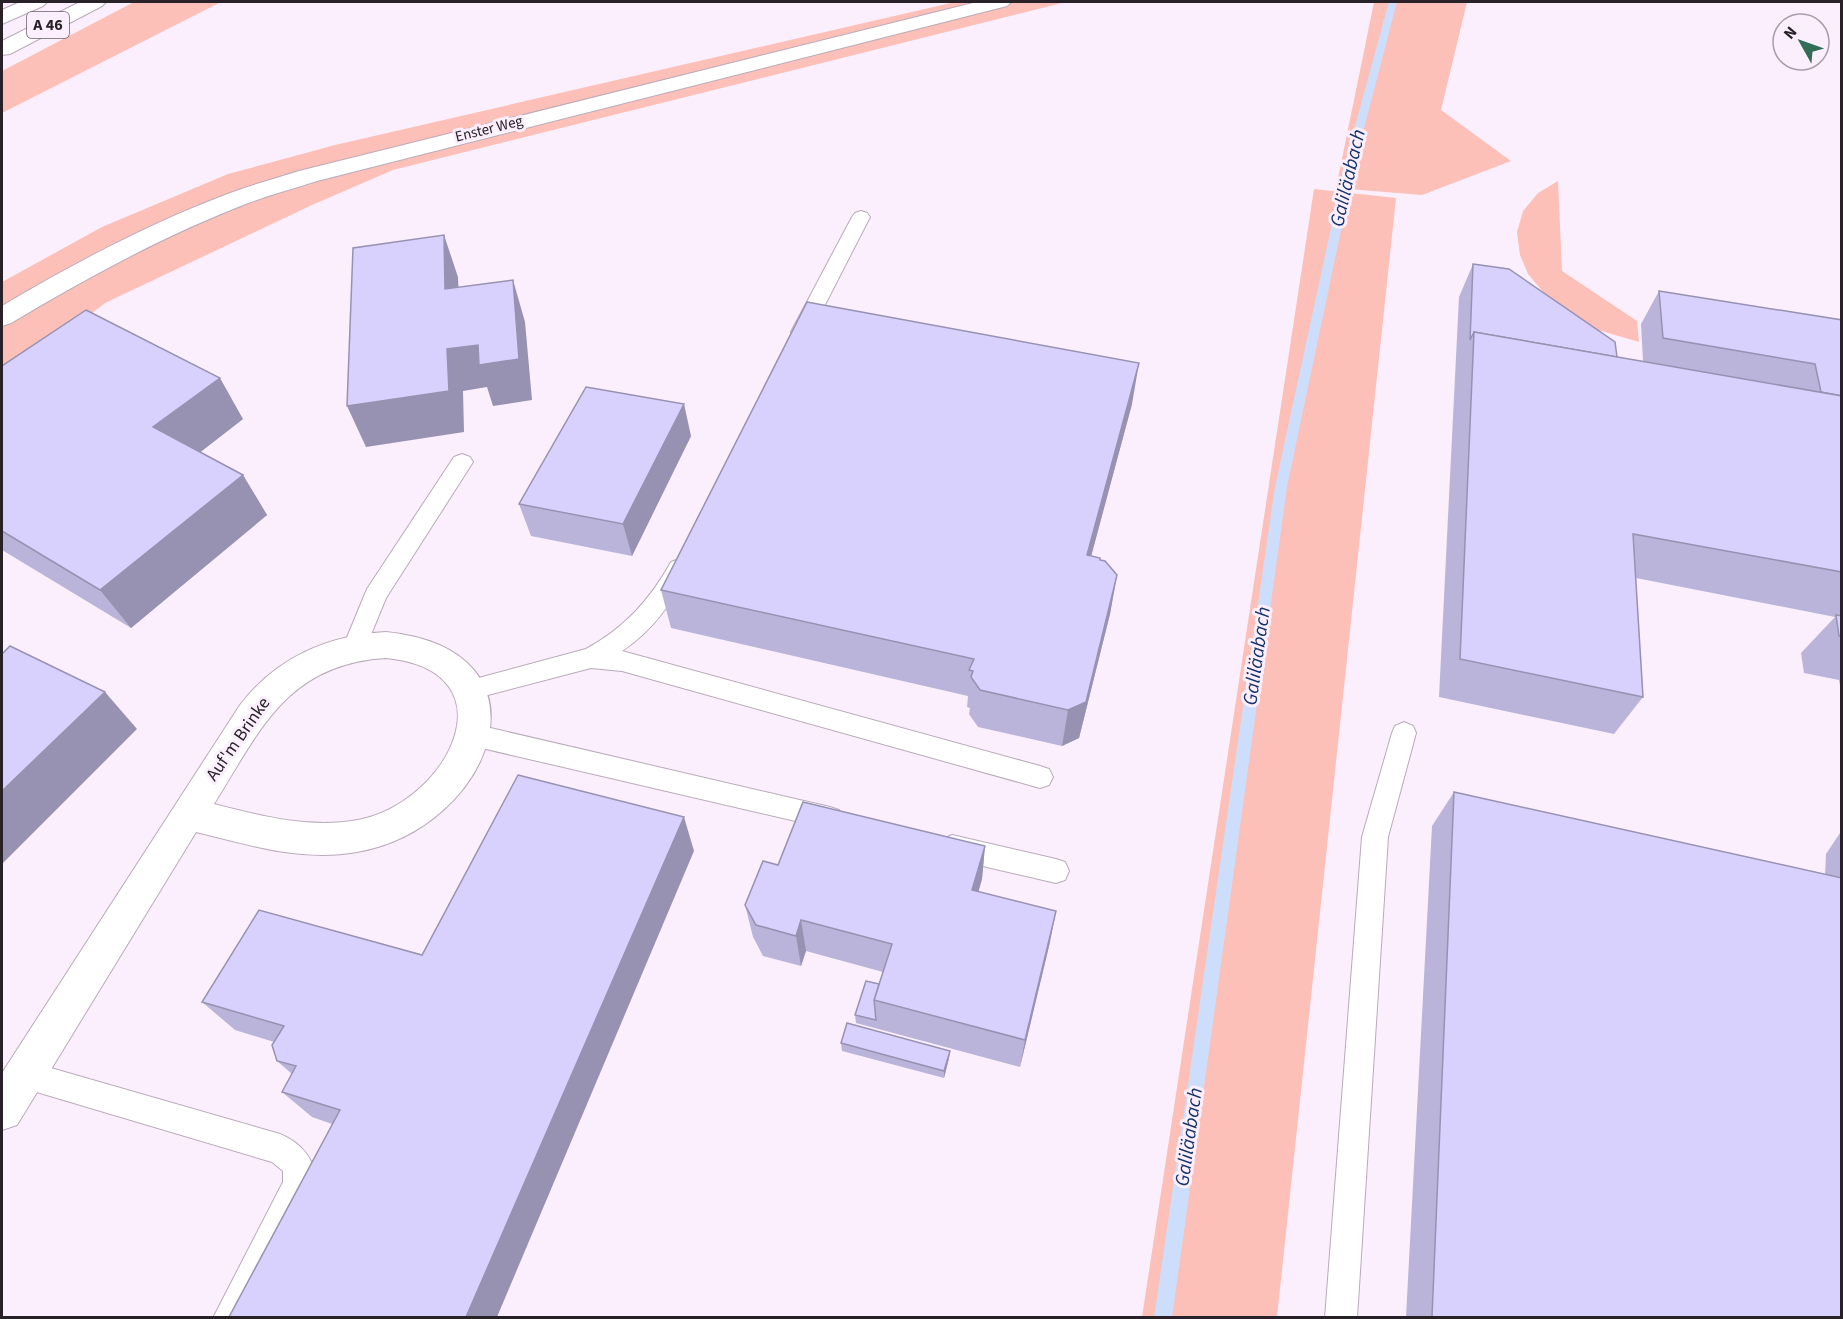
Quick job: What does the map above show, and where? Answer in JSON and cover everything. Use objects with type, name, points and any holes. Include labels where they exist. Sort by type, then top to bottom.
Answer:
[{"type":"main road","name":"A 46","points":[[2,18],[36,2]]},
{"type":"main road","name":"A 46","points":[[2,49],[95,2]]},
{"type":"main road","name":"Enster Weg","points":[[2,317],[66,278],[167,228],[236,199],[308,176],[1000,2]]},
{"type":"main road","name":"Auf'm Brinke","points":[[2,1110],[23,1076],[188,814],[250,716],[270,692],[296,672],[315,662],[355,647],[386,644],[415,648],[438,657],[456,671],[469,690],[475,711],[473,735],[464,760],[448,785],[425,806],[398,824],[366,836],[335,841],[304,840],[188,814]]},
{"type":"lane","points":[[790,354],[861,216]]},
{"type":"lane","points":[[355,647],[375,595],[462,462]]},
{"type":"lane","points":[[469,690],[591,658],[624,639],[657,608],[686,554]]},
{"type":"lane","points":[[591,658],[622,661],[1040,777]]},
{"type":"lane","points":[[1341,1317],[1375,837],[1404,733]]},
{"type":"lane","points":[[473,735],[858,825]]},
{"type":"lane","points":[[928,841],[1056,871]]},
{"type":"lane","points":[[23,1076],[280,1149],[297,1163],[301,1175],[298,1186],[229,1317]]},
{"type":"shaded area","points":[[134,2],[221,2],[2,113],[2,71]]},
{"type":"shaded area","points":[[955,2],[1066,2],[393,170],[312,205],[105,303],[2,382],[2,282],[102,227],[228,174],[335,145]]},
{"type":"shaded area","points":[[1374,2],[1467,2],[1441,110],[1511,161],[1422,195],[1336,188]]},
{"type":"shaded area","points":[[1558,181],[1562,271],[1637,321],[1639,342],[1598,330],[1544,293],[1528,274],[1520,255],[1517,232],[1523,211],[1538,193]]},
{"type":"shaded area","points":[[1314,189],[1396,198],[1277,1317],[1142,1317]]},
{"type":"building","points":[[444,235],[445,289],[513,280],[519,359],[479,365],[478,345],[447,349],[449,391],[347,406],[353,248]]},
{"type":"building","points":[[1473,264],[1509,269],[1615,342],[1617,357],[1474,332],[1470,340]]},
{"type":"building","points":[[1659,291],[1842,320],[1842,396],[1821,392],[1815,364],[1663,338]]},
{"type":"building","points":[[807,302],[1139,363],[1087,555],[1105,561],[1117,575],[1086,702],[1068,710],[980,690],[971,677],[973,671],[969,670],[974,659],[661,590]]},
{"type":"building","points":[[86,310],[220,378],[153,427],[243,475],[100,590],[2,531],[2,366]]},
{"type":"building","points":[[1474,332],[1842,396],[1842,572],[1633,534],[1643,697],[1460,659]]},
{"type":"building","points":[[586,387],[684,404],[623,524],[519,504]]},
{"type":"building","points":[[1836,615],[1842,616],[1842,636],[1839,636]]},
{"type":"building","points":[[10,646],[105,692],[2,791],[2,654]]},
{"type":"building","points":[[518,775],[684,817],[466,1317],[229,1317],[340,1110],[282,1092],[296,1066],[277,1061],[272,1045],[284,1026],[202,1002],[259,910],[422,955]]},
{"type":"building","points":[[1454,792],[1842,878],[1842,1317],[1432,1317]]},
{"type":"building","points":[[803,802],[985,846],[972,890],[1056,911],[1025,1040],[874,1000],[892,944],[801,920],[796,936],[756,925],[745,905],[763,861],[778,865]]},
{"type":"building","points":[[866,981],[879,984],[874,1000],[876,1020],[855,1015]]},
{"type":"building","points":[[847,1023],[950,1051],[944,1071],[841,1043]]},
{"type":"waterway","name":"Galiläabach","points":[[1163,1318],[1281,487],[1351,159],[1393,2]]}]
